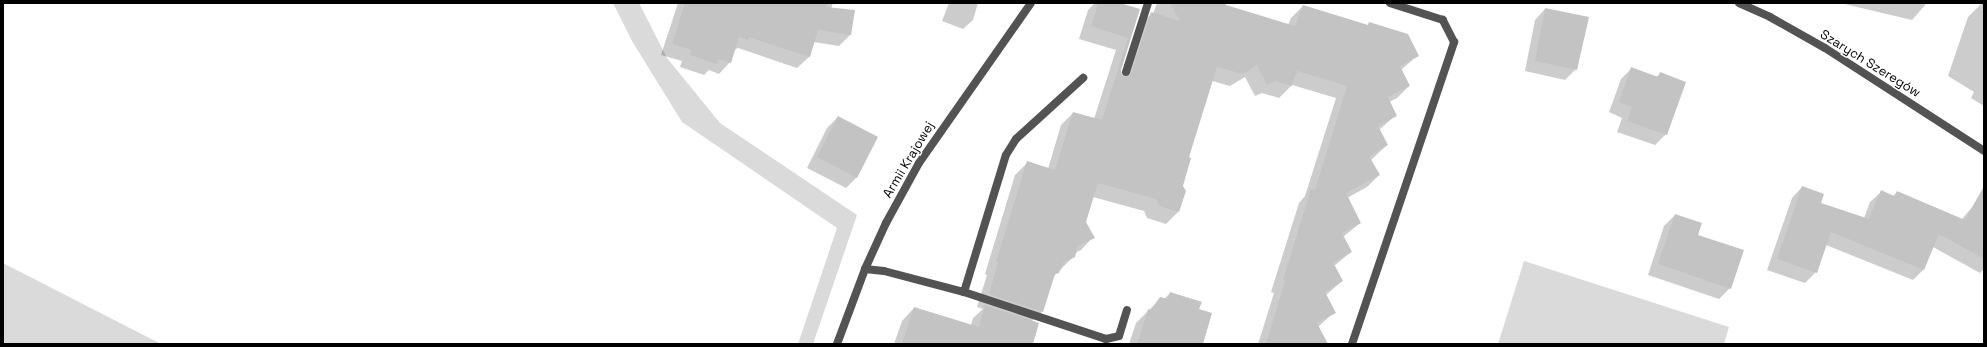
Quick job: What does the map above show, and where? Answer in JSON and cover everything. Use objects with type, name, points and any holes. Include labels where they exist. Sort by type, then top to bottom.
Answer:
[{"type":"street","name":"Armii Krajowej","points":[[837,344],[865,269],[886,223],[918,163],[1031,3]]},
{"type":"street","points":[[1126,72],[1148,3]]},
{"type":"street","points":[[1352,344],[1454,42],[1443,20],[1390,3]]},
{"type":"street","name":"Szarych Szeregów","points":[[1739,3],[1825,48],[1984,151]]},
{"type":"street","points":[[964,292],[1006,155],[1016,139],[1083,78]]},
{"type":"street","points":[[865,269],[884,271],[964,292],[1106,339],[1119,336],[1127,310]]},
{"type":"shaded area","points":[[613,3],[639,3],[667,58],[720,123],[857,215],[813,344],[798,344],[837,228],[682,122],[632,41]]},
{"type":"shaded area","points":[[1524,261],[1729,327],[1724,344],[1498,344]]},
{"type":"shaded area","points":[[3,263],[161,344],[3,344]]},
{"type":"building","points":[[685,3],[828,3],[826,7],[855,10],[851,35],[818,30],[810,57],[749,37],[748,40],[739,37],[731,63],[718,59],[717,64],[690,55],[692,50],[672,44]]},
{"type":"building","points":[[1098,3],[1120,3],[1140,9],[1121,70],[1122,75],[1125,77],[1131,74],[1151,12],[1180,21],[1170,3],[1225,3],[1226,5],[1295,26],[1303,5],[1368,25],[1369,22],[1408,34],[1419,56],[1400,66],[1410,86],[1388,97],[1397,116],[1378,126],[1388,145],[1369,156],[1380,175],[1346,193],[1361,223],[1342,233],[1352,252],[1333,262],[1343,281],[1325,292],[1336,313],[1317,323],[1328,344],[1266,344],[1285,281],[1283,280],[1311,189],[1315,190],[1347,86],[1297,71],[1292,86],[1275,81],[1267,85],[1257,65],[1243,74],[1217,67],[1189,157],[1191,158],[1183,186],[1186,191],[1179,212],[1160,206],[1156,199],[1098,183],[1086,222],[1095,238],[1078,246],[1075,257],[1063,263],[1059,273],[1055,274],[1043,312],[989,294],[998,263],[996,262],[1027,161],[1055,170],[1073,112],[1102,120],[1128,38],[1091,26]]},
{"type":"building","points":[[1545,8],[1589,17],[1577,70],[1535,61]]},
{"type":"building","points":[[1631,67],[1658,77],[1660,72],[1686,82],[1667,135],[1627,121],[1632,107],[1619,102]]},
{"type":"building","points":[[838,116],[878,137],[857,178],[817,157]]},
{"type":"building","points":[[1802,186],[1824,194],[1821,203],[1869,219],[1881,190],[1894,196],[1897,191],[1965,220],[1984,186],[1984,259],[1939,234],[1924,270],[1831,232],[1817,273],[1777,259]]},
{"type":"building","points":[[1675,214],[1702,223],[1698,235],[1744,250],[1731,289],[1658,264]]},
{"type":"building","points":[[1170,292],[1202,302],[1199,309],[1212,313],[1203,344],[1137,344],[1148,309],[1151,310],[1160,297],[1168,299]]},
{"type":"building","points":[[985,305],[1039,323],[1033,344],[902,344],[914,307],[979,327]]}]
